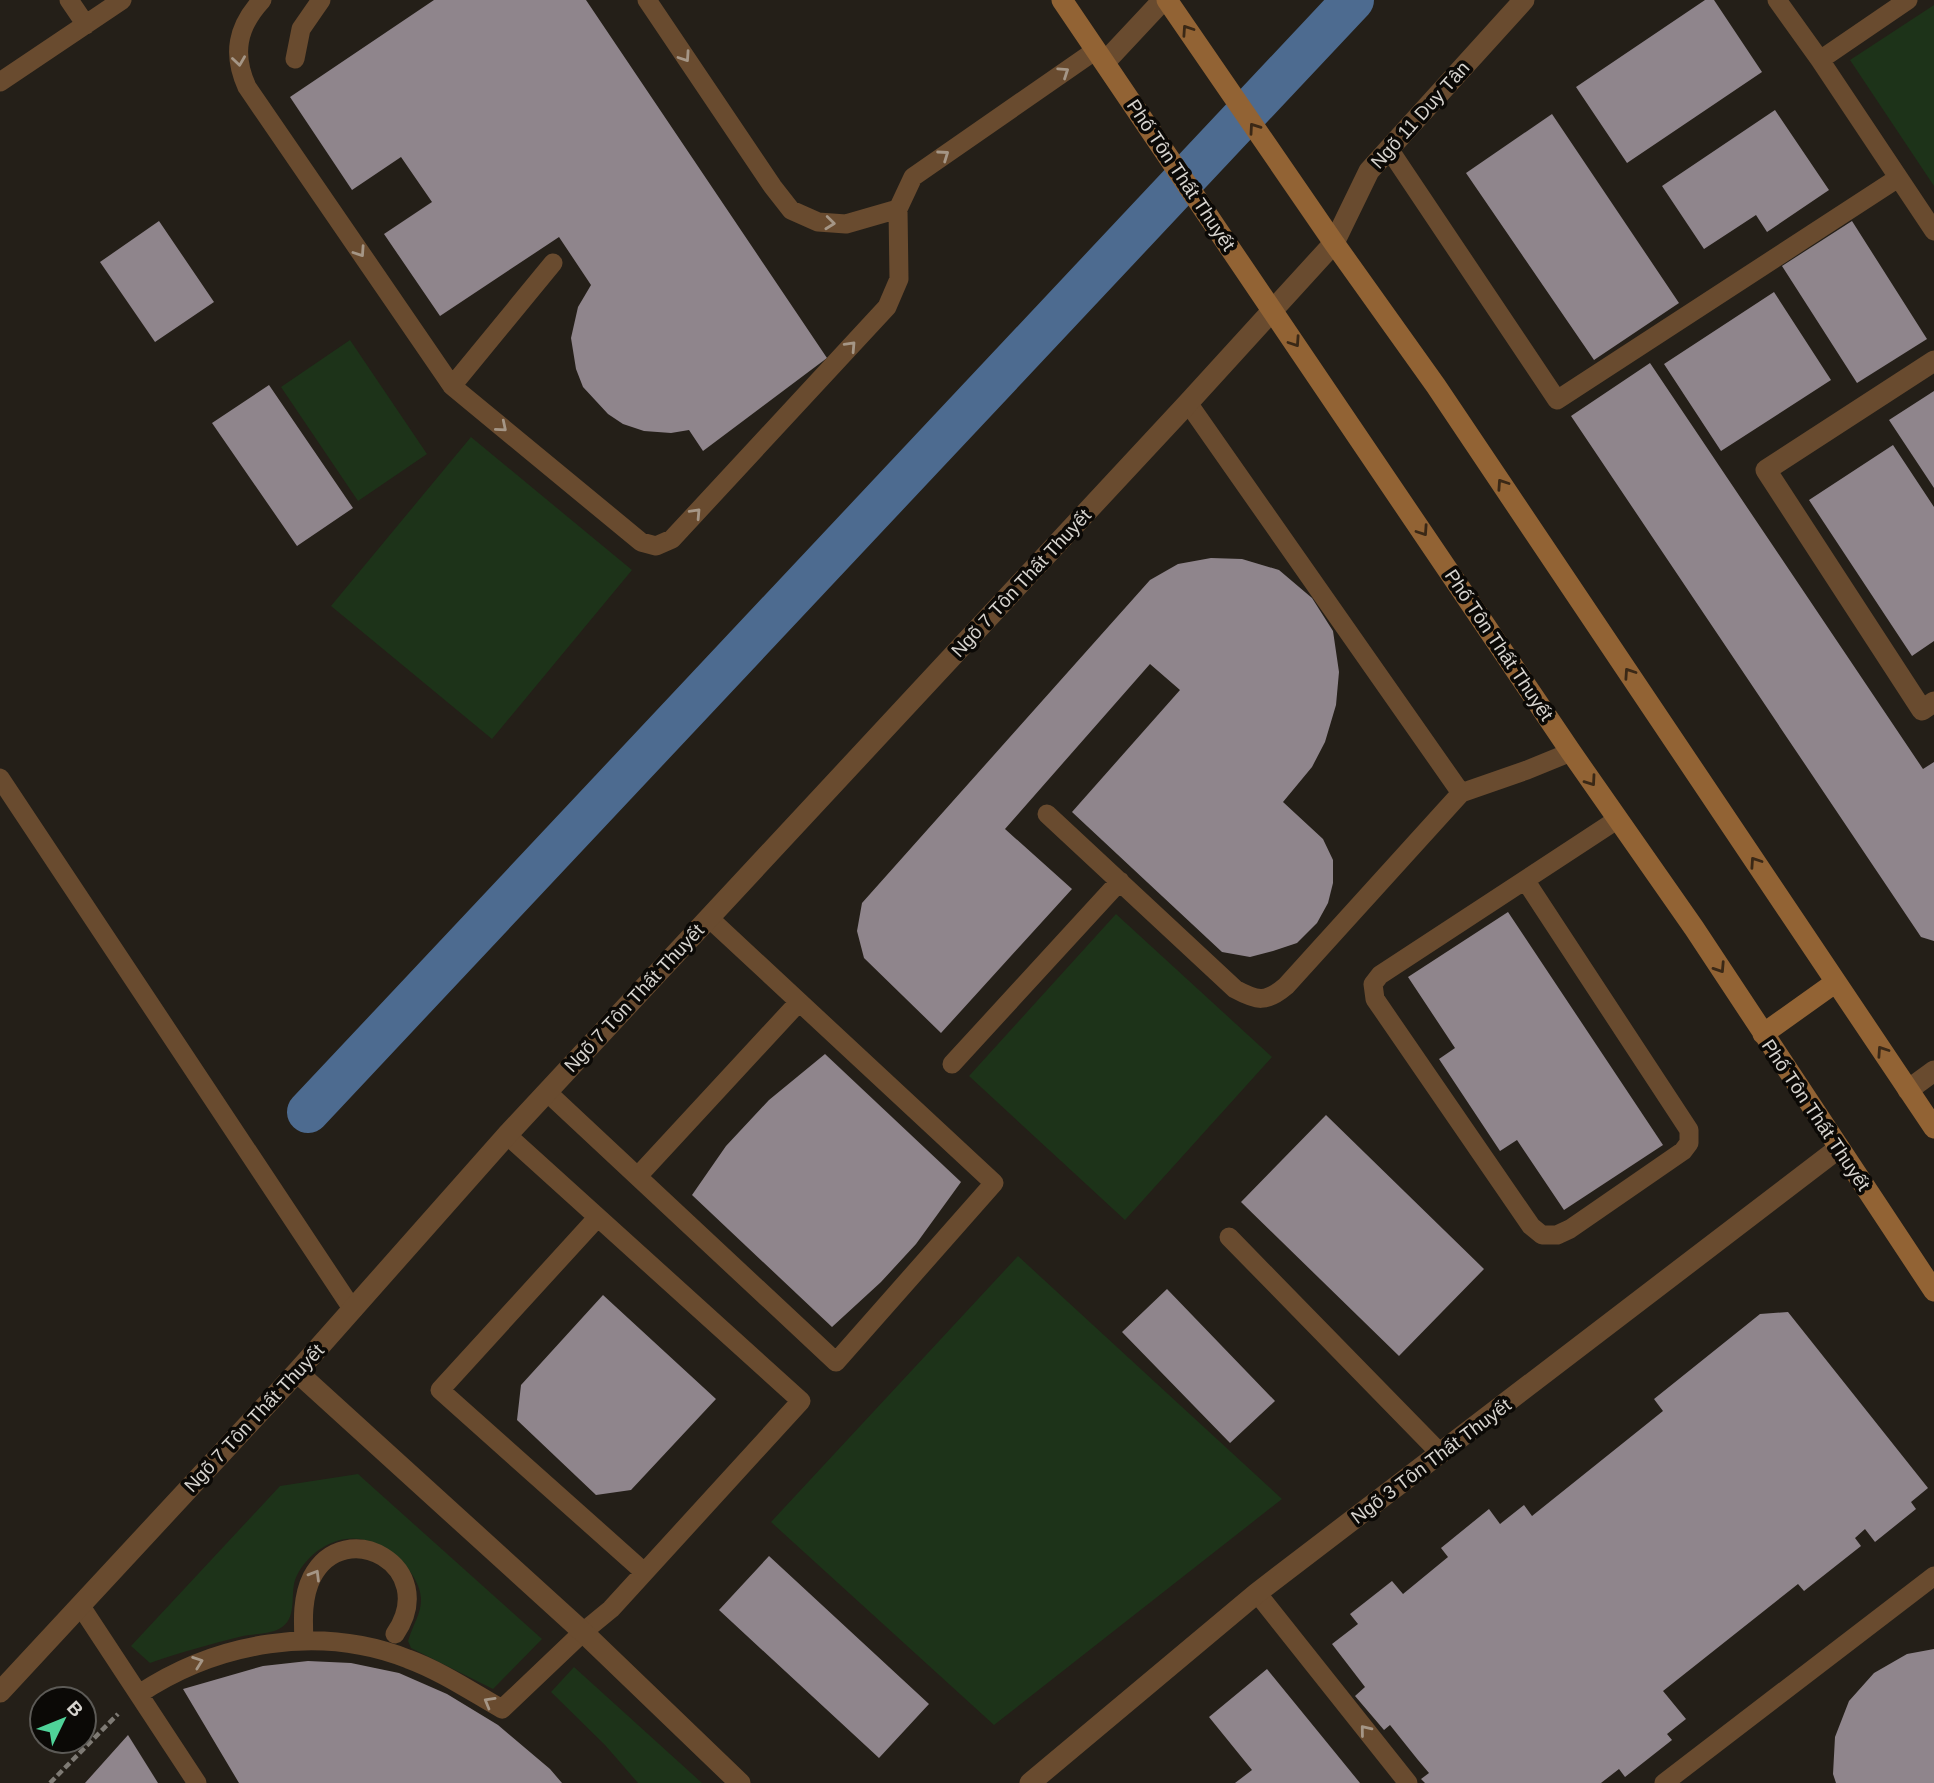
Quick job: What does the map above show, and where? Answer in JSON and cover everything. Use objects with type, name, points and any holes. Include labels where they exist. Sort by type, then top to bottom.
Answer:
[{"type":"main road","name":"Phố Tôn Thất Thuyết","points":[[1062,0],[1571,752],[1694,928],[1934,1291]]},
{"type":"main road","points":[[1165,0],[1436,386],[1934,1128]]},
{"type":"main road","points":[[1763,1034],[1836,982]]},
{"type":"street","points":[[1100,56],[1165,0]]},
{"type":"street","name":"Ngõ 11 Duy Tân","points":[[1272,308],[1334,243],[1369,171],[1524,0]]},
{"type":"street","name":"Ngõ 7 Tôn Thất Thuyết","points":[[0,1692],[297,1373],[507,1135],[1188,403],[1272,308]]},
{"type":"street","points":[[1934,361],[1766,470],[1922,710],[1934,702]]},
{"type":"street","points":[[1909,1090],[1934,1071]]},
{"type":"street","name":"Ngõ 3 Tôn Thất Thuyết","points":[[1030,1783],[1257,1593],[1839,1148]]},
{"type":"street","points":[[297,1373],[583,1632],[740,1783]]},
{"type":"lane","points":[[69,0],[86,24]]},
{"type":"lane","points":[[0,82],[122,0]]},
{"type":"lane","points":[[262,0],[248,15],[237,51],[240,70],[247,87],[452,386],[641,542],[656,546],[671,539],[887,307],[899,279],[898,209],[913,177],[1100,56]]},
{"type":"lane","points":[[295,59],[301,29],[321,0]]},
{"type":"lane","points":[[647,0],[791,210],[818,222],[846,224],[898,209]]},
{"type":"lane","points":[[1777,0],[1821,60],[1934,231]]},
{"type":"lane","points":[[1821,60],[1908,0]]},
{"type":"lane","points":[[1389,149],[1557,400],[1898,178]]},
{"type":"lane","points":[[452,386],[553,263]]},
{"type":"lane","points":[[1188,403],[1461,793]]},
{"type":"lane","points":[[1047,814],[1235,989],[1252,998],[1272,998],[1286,986],[1461,793],[1571,752]]},
{"type":"lane","points":[[0,778],[353,1310]]},
{"type":"lane","points":[[1525,880],[1689,1130],[1689,1143],[1683,1152],[1570,1229],[1557,1235],[1542,1235],[1531,1226],[1375,999],[1373,984],[1380,975],[1618,819]]},
{"type":"lane","points":[[952,1064],[1120,881]]},
{"type":"lane","points":[[547,1092],[836,1362],[995,1183],[709,918]]},
{"type":"lane","points":[[638,1177],[799,1002]]},
{"type":"lane","points":[[138,1694],[167,1675],[237,1650],[326,1640],[368,1646],[410,1659],[502,1709],[611,1609],[801,1401],[507,1135]]},
{"type":"lane","points":[[597,1218],[440,1390],[644,1572]]},
{"type":"lane","points":[[1229,1237],[1441,1454]]},
{"type":"lane","points":[[304,1641],[305,1604],[313,1577],[330,1558],[353,1549],[368,1549],[384,1556],[406,1586],[408,1606],[402,1624],[395,1634]]},
{"type":"lane","points":[[1664,1783],[1934,1576]]},
{"type":"lane","points":[[1257,1593],[1408,1783]]},
{"type":"lane","points":[[80,1605],[197,1783]]},
{"type":"path","points":[[50,1783],[138,1694]]},
{"type":"green space","points":[[1934,5],[1934,186],[1850,60]]},
{"type":"green space","points":[[350,340],[427,454],[358,501],[281,387]]},
{"type":"green space","points":[[471,437],[632,570],[492,739],[331,606]]},
{"type":"green space","points":[[1116,914],[1272,1057],[1125,1220],[969,1076]]},
{"type":"green space","points":[[1018,1256],[1282,1499],[994,1725],[771,1522]]},
{"type":"green space","points":[[358,1474],[542,1639],[493,1689],[411,1648],[408,1641],[421,1602],[418,1586],[404,1564],[388,1550],[375,1543],[357,1539],[346,1539],[325,1546],[307,1561],[295,1580],[289,1619],[279,1629],[219,1642],[150,1663],[131,1646],[280,1486]]},
{"type":"green space","points":[[574,1667],[702,1783],[638,1783],[605,1745],[551,1692]]},
{"type":"building","points":[[434,0],[586,0],[827,358],[703,451],[689,430],[671,433],[644,431],[623,424],[608,414],[583,387],[576,369],[571,338],[578,307],[591,285],[559,237],[440,316],[384,234],[432,202],[401,157],[352,190],[290,97]]},
{"type":"building","points":[[1705,0],[1714,0],[1762,72],[1627,163],[1576,87]]},
{"type":"building","points":[[1775,110],[1829,190],[1767,232],[1756,215],[1704,249],[1662,186]]},
{"type":"building","points":[[1552,114],[1679,303],[1594,360],[1466,173]]},
{"type":"building","points":[[159,221],[214,302],[155,342],[100,262]]},
{"type":"building","points":[[1852,221],[1927,339],[1857,383],[1782,266]]},
{"type":"building","points":[[1774,292],[1831,380],[1721,451],[1664,364]]},
{"type":"building","points":[[1650,363],[1923,769],[1934,762],[1934,941],[1921,937],[1571,416]]},
{"type":"building","points":[[269,385],[353,508],[297,546],[212,423]]},
{"type":"building","points":[[1934,391],[1934,488],[1889,420]]},
{"type":"building","points":[[1893,445],[1934,507],[1934,641],[1912,656],[1809,500]]},
{"type":"building","points":[[1211,558],[1242,559],[1279,570],[1312,598],[1333,631],[1339,672],[1336,705],[1325,742],[1312,767],[1283,802],[1323,839],[1333,860],[1333,883],[1328,903],[1317,923],[1297,943],[1273,951],[1250,957],[1222,952],[1072,812],[1180,690],[1150,664],[1005,829],[1072,889],[941,1033],[864,958],[857,931],[862,903],[1150,580],[1178,564]]},
{"type":"building","points":[[1508,912],[1663,1145],[1564,1210],[1517,1140],[1500,1151],[1439,1059],[1455,1048],[1408,977]]},
{"type":"building","points":[[825,1054],[961,1182],[916,1244],[881,1282],[832,1327],[692,1195],[726,1146],[769,1100]]},
{"type":"building","points":[[1326,1115],[1484,1269],[1399,1356],[1241,1202]]},
{"type":"building","points":[[1167,1289],[1275,1401],[1230,1443],[1122,1332]]},
{"type":"building","points":[[603,1295],[716,1399],[631,1490],[596,1495],[517,1420],[521,1385]]},
{"type":"building","points":[[1788,1312],[1928,1488],[1911,1502],[1916,1509],[1875,1542],[1865,1529],[1855,1538],[1861,1546],[1804,1591],[1798,1584],[1663,1691],[1686,1719],[1667,1734],[1672,1740],[1625,1777],[1619,1769],[1601,1783],[1425,1783],[1421,1779],[1429,1773],[1390,1725],[1384,1730],[1355,1696],[1365,1687],[1332,1644],[1358,1624],[1350,1614],[1392,1581],[1403,1594],[1448,1557],[1441,1548],[1489,1509],[1500,1524],[1524,1505],[1532,1516],[1663,1411],[1654,1399],[1760,1314]]},
{"type":"building","points":[[769,1556],[929,1704],[879,1758],[719,1610]]},
{"type":"building","points":[[1934,1649],[1934,1783],[1836,1783],[1833,1774],[1835,1737],[1849,1701],[1874,1673],[1907,1654]]},
{"type":"building","points":[[308,1661],[351,1663],[399,1673],[447,1694],[498,1725],[550,1769],[562,1783],[239,1783],[183,1689],[263,1666]]},
{"type":"building","points":[[1267,1669],[1360,1783],[1235,1783],[1252,1770],[1209,1717]]},
{"type":"building","points":[[128,1735],[158,1783],[85,1783]]},
{"type":"waterway","points":[[308,1112],[1353,0]]}]
